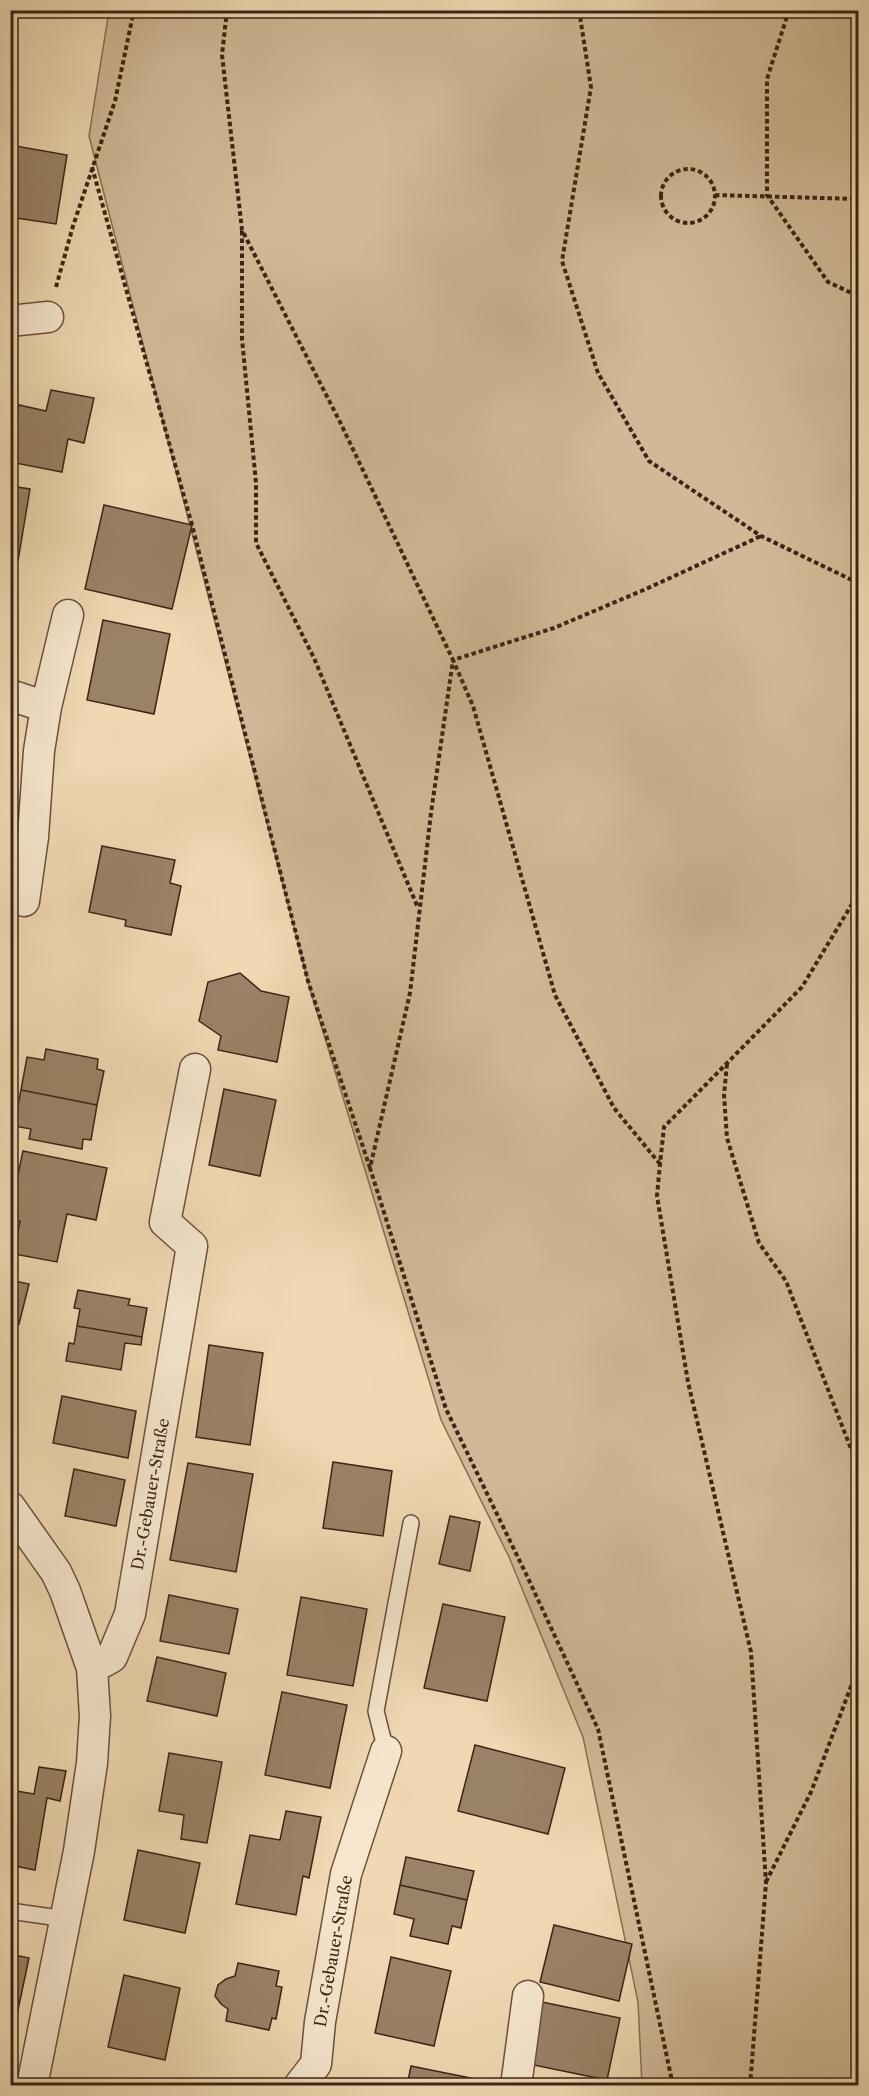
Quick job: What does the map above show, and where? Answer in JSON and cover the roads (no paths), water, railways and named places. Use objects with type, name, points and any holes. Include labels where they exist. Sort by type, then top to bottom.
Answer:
[{"type":"street","points":[[10,321],[48,317]]},
{"type":"street","points":[[24,901],[33,837],[39,751],[46,707],[68,615]]},
{"type":"street","points":[[10,695],[46,707]]},
{"type":"street","name":"Dr.-Gebauer-Straße","points":[[92,1668],[112,1657],[130,1614],[192,1246],[165,1222],[195,1069]]},
{"type":"street","points":[[10,1507],[61,1581],[92,1668],[94,1716],[92,1763],[79,1851],[32,2085]]},
{"type":"street","name":"Dr.-Gebauer-Straße","points":[[315,2078],[320,2022],[346,1874],[386,1751]]},
{"type":"street","points":[[516,2085],[528,1996]]},
{"type":"lane","name":"Dr.-Gebauer-Straße","points":[[386,1751],[376,1711],[411,1523]]},
{"type":"lane","points":[[10,1911],[66,1919]]}]
